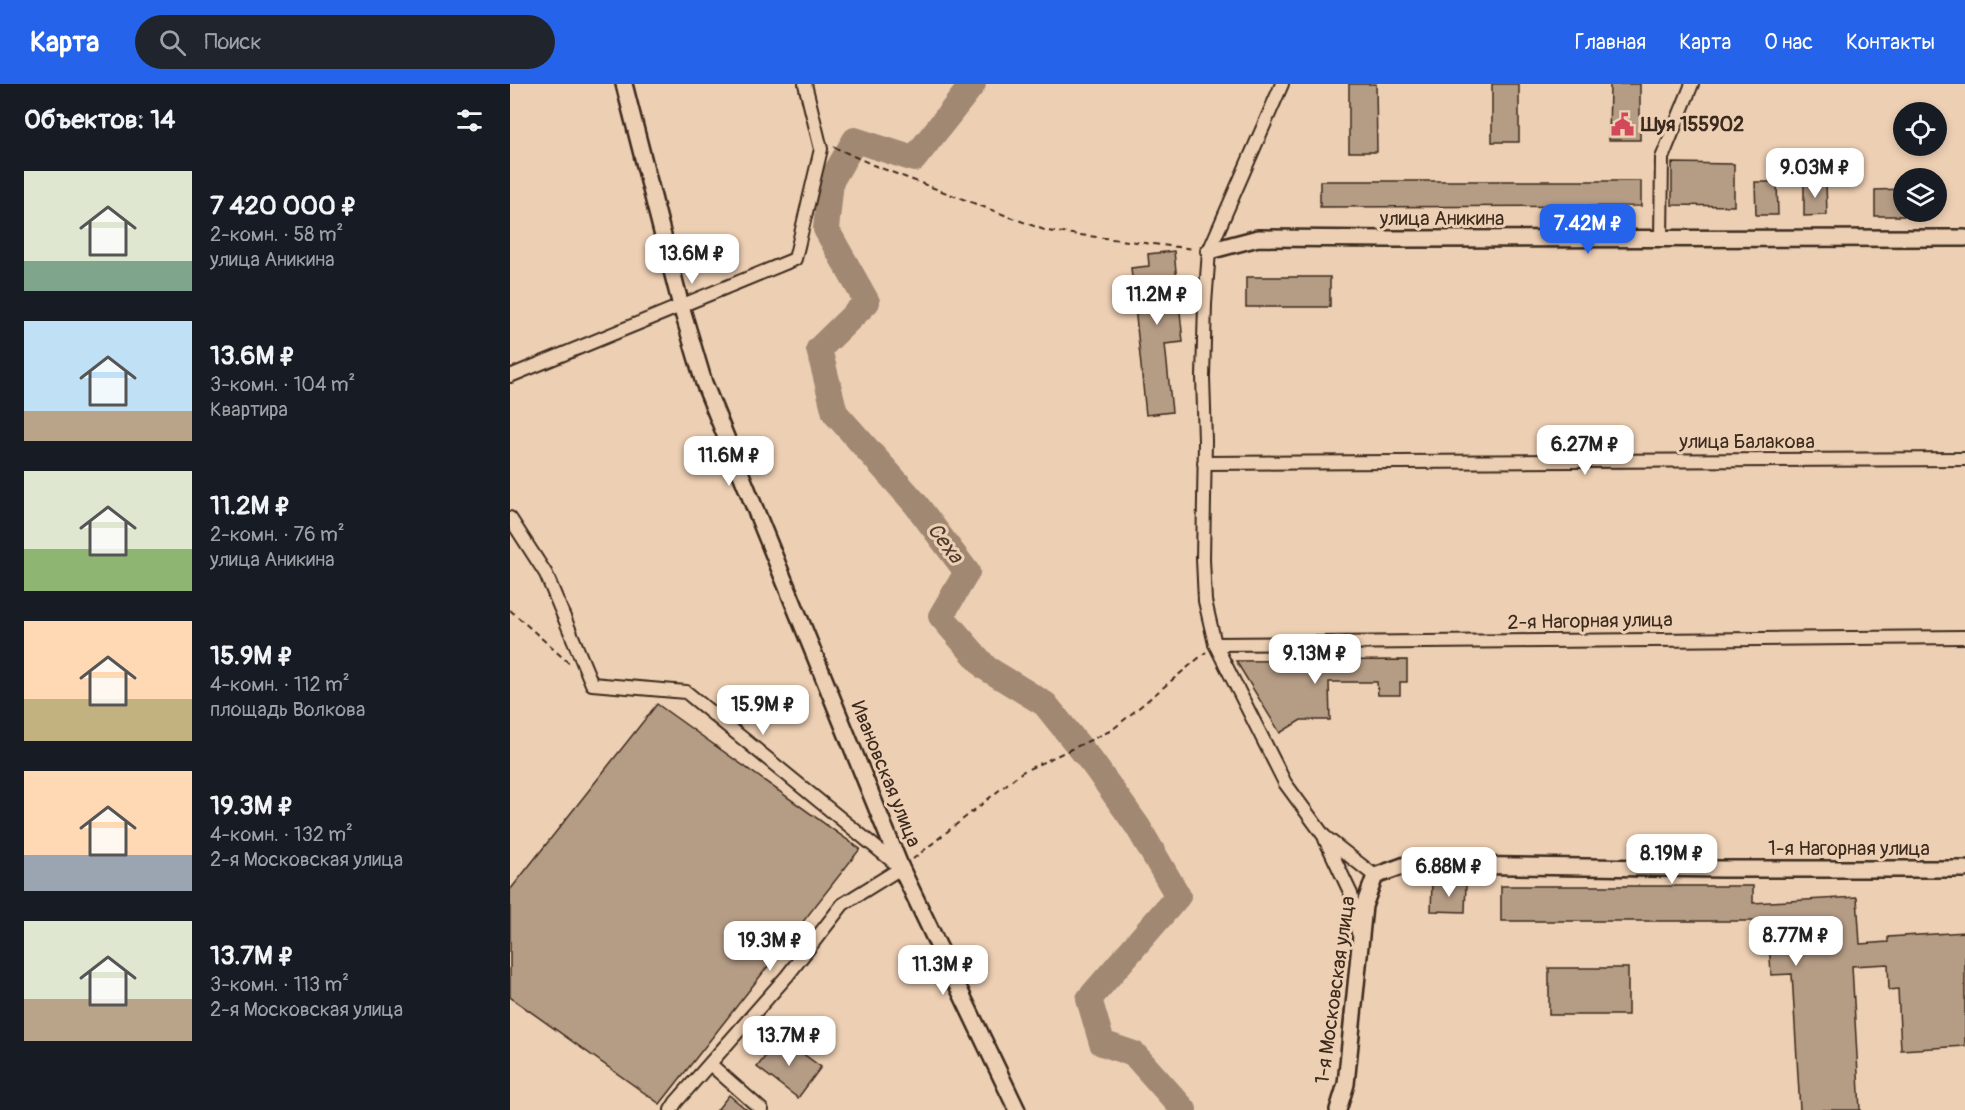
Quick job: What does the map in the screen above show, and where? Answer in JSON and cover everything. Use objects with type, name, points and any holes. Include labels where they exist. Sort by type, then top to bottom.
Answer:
[{"type":"street","name":"Ивановская улица","points":[[624,84],[681,306],[704,383],[901,868],[1017,1110]]},
{"type":"street","points":[[510,376],[795,259],[821,149],[805,84]]},
{"type":"street","points":[[1282,84],[1209,251],[1203,377],[1203,559],[1206,601],[1215,644],[1285,783],[1324,836],[1351,894],[1360,943]]},
{"type":"street","points":[[1661,238],[1662,158],[1692,84]]},
{"type":"street","name":"улица Аникина","points":[[1209,251],[1258,238],[1965,238]]},
{"type":"street","name":"улица Балакова","points":[[1204,463],[1965,459]]},
{"type":"street","points":[[510,518],[546,574],[592,684],[686,692],[901,868],[843,904],[787,976],[671,1110]]},
{"type":"street","name":"2-я Нагорная улица","points":[[1215,644],[1965,637]]},
{"type":"street","points":[[1324,836],[1375,876]]},
{"type":"street","name":"1-я Нагорная улица","points":[[1375,876],[1411,863],[1460,866],[1722,869],[1965,869]]},
{"type":"street","name":"1-я Московская улица","points":[[1338,1110],[1347,1084],[1364,906],[1375,876]]},
{"type":"street","points":[[710,1064],[762,1110]]},
{"type":"path","points":[[836,147],[873,165],[1047,231],[1209,251]]},
{"type":"path","points":[[510,610],[592,684]]},
{"type":"path","points":[[901,868],[1022,772],[1112,730],[1215,644]]},
{"type":"building","points":[[1349,84],[1376,84],[1377,152],[1349,152]]},
{"type":"building","points":[[1492,84],[1519,84],[1519,142],[1492,142]]},
{"type":"building","points":[[1610,84],[1640,84],[1640,140],[1609,140]]},
{"type":"building","points":[[1672,163],[1734,164],[1734,206],[1672,205]]},
{"type":"building","points":[[1320,181],[1641,181],[1641,206],[1320,207]]},
{"type":"building","points":[[1755,182],[1777,182],[1778,215],[1756,215]]},
{"type":"building","points":[[1826,182],[1827,215],[1804,216],[1804,183]]},
{"type":"building","points":[[1893,189],[1893,216],[1875,216],[1875,190]]},
{"type":"building","points":[[1174,251],[1183,342],[1165,344],[1172,412],[1146,415],[1131,268],[1149,266],[1148,254]]},
{"type":"building","points":[[1246,277],[1330,277],[1330,307],[1246,307]]},
{"type":"building","points":[[1407,660],[1407,682],[1400,682],[1400,695],[1378,695],[1377,682],[1329,682],[1330,720],[1301,720],[1280,733],[1236,661]]},
{"type":"building","points":[[657,704],[860,849],[660,1104],[510,997],[510,890]]},
{"type":"building","points":[[1432,883],[1466,884],[1465,912],[1431,911]]},
{"type":"building","points":[[1501,886],[1753,886],[1753,903],[1857,897],[1860,944],[1888,942],[1888,937],[1965,932],[1965,1046],[1901,1050],[1898,989],[1889,990],[1888,964],[1852,966],[1860,1110],[1800,1110],[1792,974],[1771,975],[1768,921],[1501,921]]},
{"type":"building","points":[[1549,968],[1628,968],[1628,1015],[1549,1015]]},
{"type":"building","points":[[780,1037],[821,1067],[798,1098],[757,1067]]},
{"type":"building","points":[[729,1095],[747,1110],[717,1110]]},
{"type":"waterway","name":"Сеха","points":[[973,84],[914,159],[855,140],[831,181],[826,229],[867,302],[819,349],[835,413],[915,503],[967,572],[941,616],[986,668],[1045,704],[1094,765],[1138,827],[1178,896],[1089,999],[1102,1043],[1134,1054],[1184,1110]]},
{"type":"place","name":"Шуя 155902","points":[[1623,124]]}]
